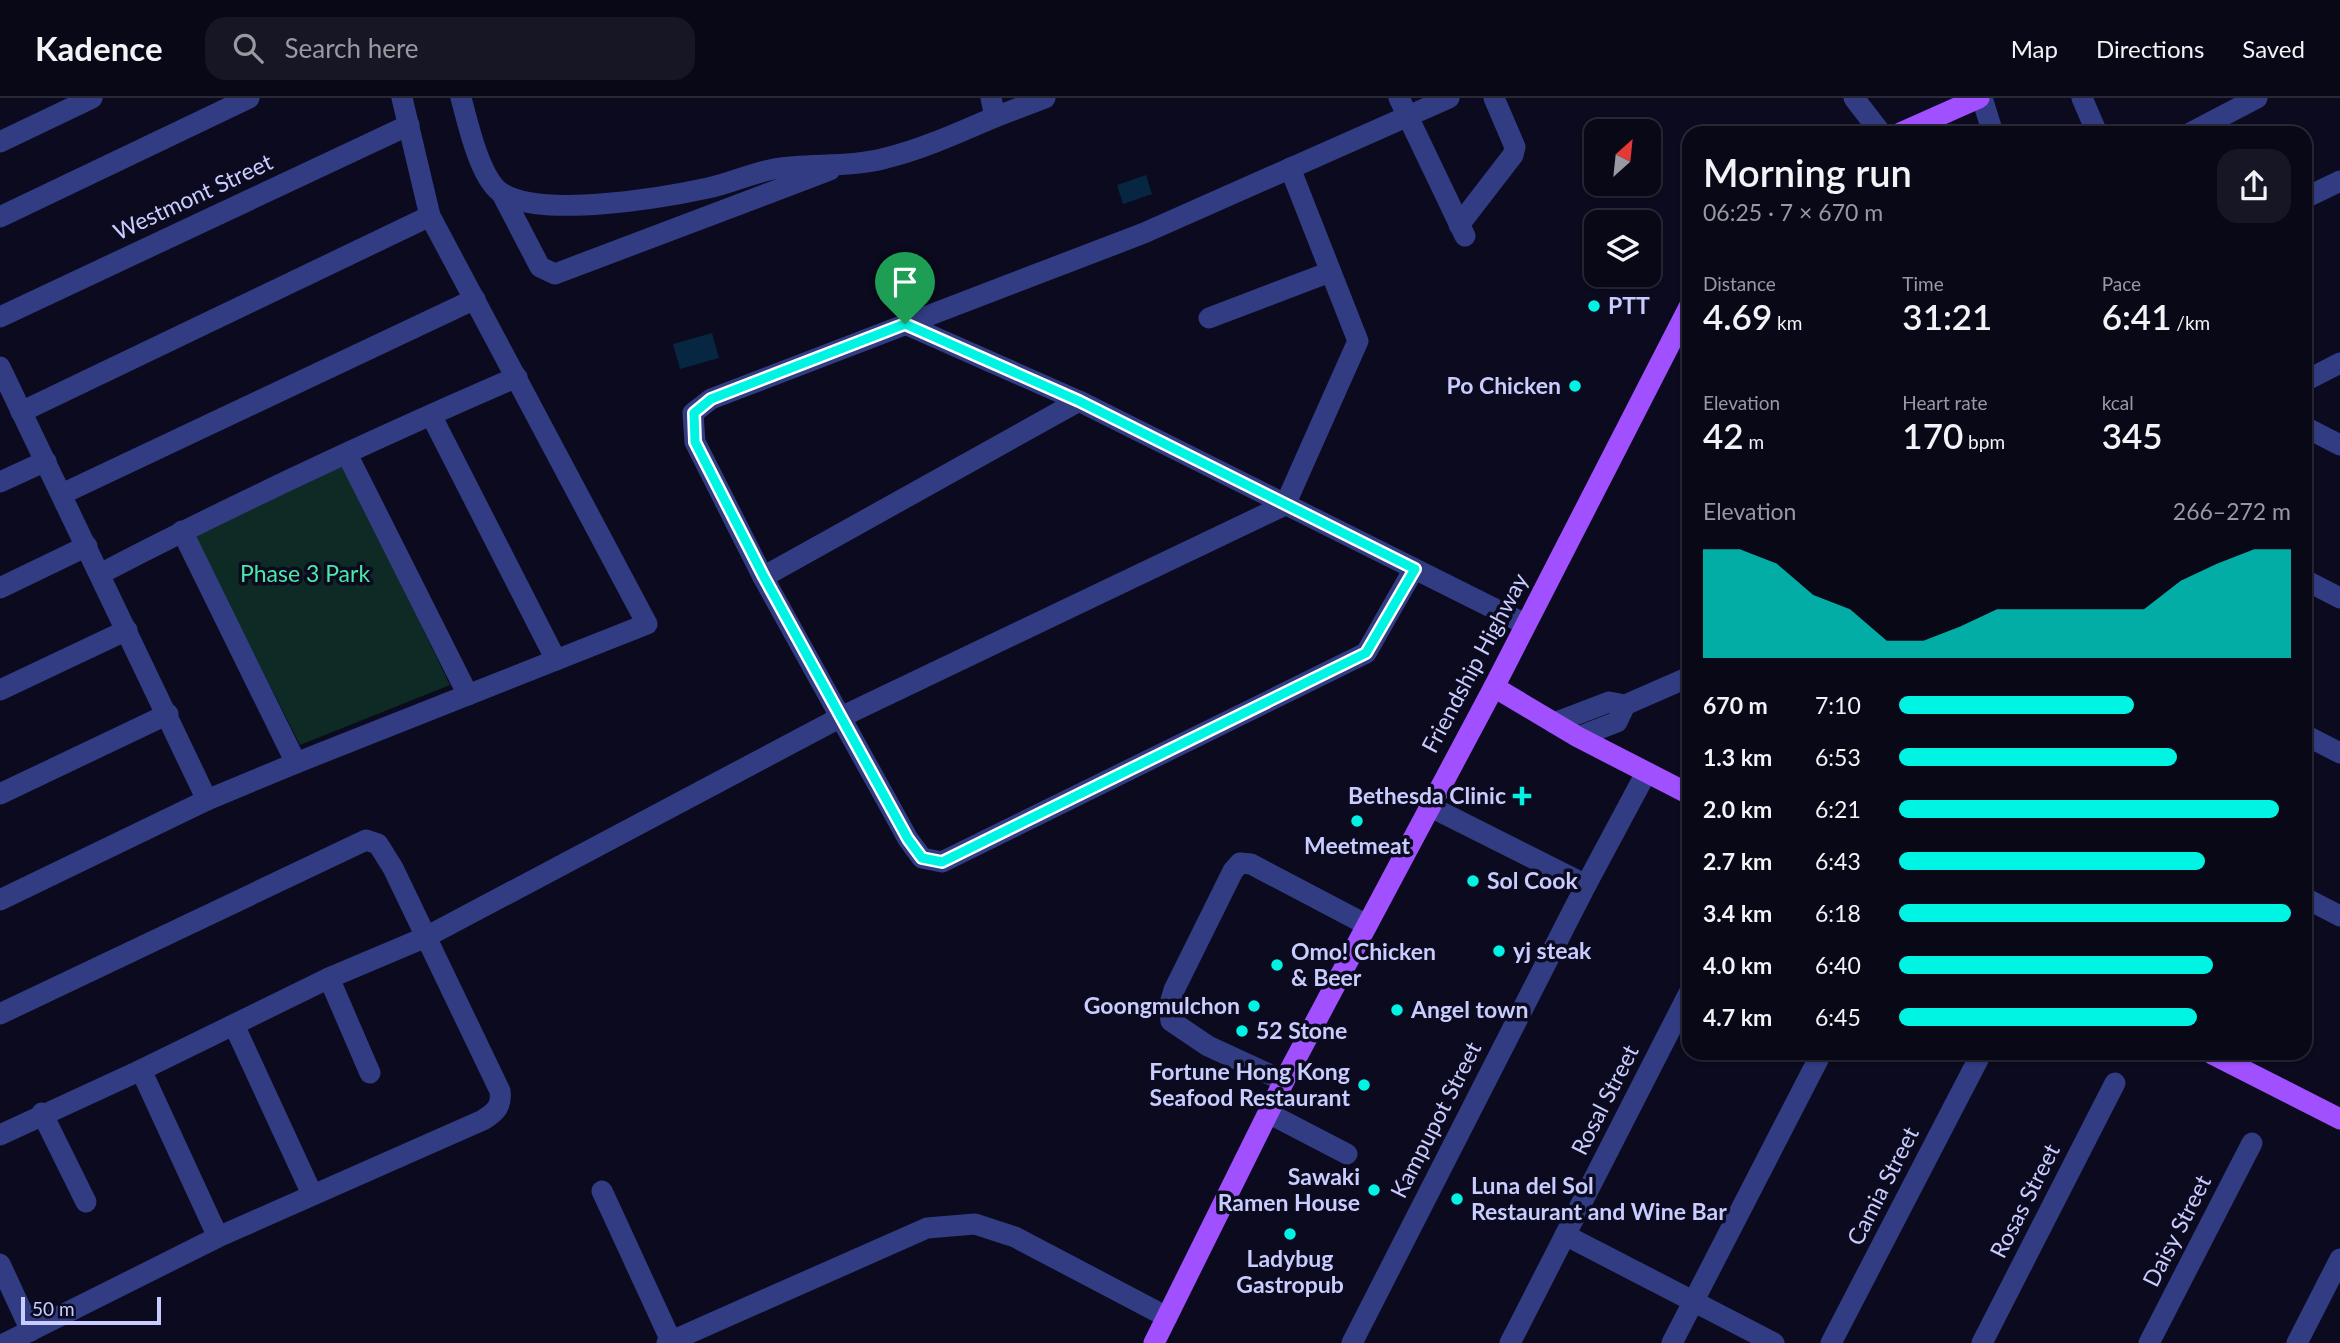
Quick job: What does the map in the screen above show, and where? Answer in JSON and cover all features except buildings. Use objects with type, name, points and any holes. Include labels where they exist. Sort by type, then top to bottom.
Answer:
[{"type":"main road","points":[[1916,126],[1981,98]]},
{"type":"main road","name":"Friendship Highway","points":[[1154,1343],[1284,1081],[1494,687],[1682,321]]},
{"type":"main road","points":[[1494,687],[1578,737],[1682,791]]},
{"type":"main road","points":[[2224,1060],[2340,1119]]},
{"type":"street","points":[[0,142],[92,98]]},
{"type":"street","points":[[0,216],[249,98]]},
{"type":"street","points":[[0,900],[207,800],[647,624],[430,216],[402,98]]},
{"type":"street","points":[[461,98],[488,180],[502,194],[540,267],[555,274],[843,165]]},
{"type":"street","points":[[502,194],[527,202],[569,205],[604,203],[710,188],[773,169],[805,165],[843,165],[884,159],[911,151],[993,108],[1045,98]]},
{"type":"street","points":[[1415,569],[1366,653],[942,862],[922,858],[908,839],[764,577],[695,442],[694,413],[711,399],[1144,233],[1290,168],[1403,106],[1449,98]]},
{"type":"street","points":[[1403,106],[1462,230],[1510,162],[1515,147],[1494,98]]},
{"type":"street","points":[[1854,98],[1876,126]]},
{"type":"street","points":[[1981,98],[1991,126]]},
{"type":"street","points":[[2082,98],[2094,126]]},
{"type":"street","points":[[2203,126],[2257,98]]},
{"type":"street","name":"Westmont Street","points":[[0,317],[408,125]]},
{"type":"street","points":[[0,1135],[329,978],[426,937],[841,717],[1285,505],[1358,341],[1290,168]]},
{"type":"street","points":[[2312,195],[2340,181]]},
{"type":"street","points":[[21,412],[430,216]]},
{"type":"street","points":[[1209,318],[1330,272]]},
{"type":"street","points":[[62,494],[475,299]]},
{"type":"street","points":[[905,324],[1079,401],[1525,624]]},
{"type":"street","points":[[2312,377],[2340,363]]},
{"type":"street","points":[[0,367],[207,800]]},
{"type":"street","points":[[100,574],[182,531],[517,377]]},
{"type":"street","points":[[764,577],[1079,401]]},
{"type":"street","points":[[431,415],[556,660]]},
{"type":"street","points":[[2312,431],[2340,445]]},
{"type":"street","points":[[347,454],[468,695]]},
{"type":"street","points":[[0,482],[46,461]]},
{"type":"street","points":[[182,531],[296,763]]},
{"type":"street","points":[[0,588],[87,546]]},
{"type":"street","points":[[2312,584],[2340,598]]},
{"type":"street","points":[[0,690],[127,630]]},
{"type":"street","points":[[1554,723],[1609,702],[1625,705],[1682,680]]},
{"type":"street","points":[[1578,737],[1618,722],[1625,705]]},
{"type":"street","points":[[0,794],[168,714]]},
{"type":"street","points":[[2312,739],[2340,753]]},
{"type":"street","name":"Kampupot Street","points":[[1352,1343],[1646,773]]},
{"type":"street","points":[[1429,806],[1586,885]]},
{"type":"street","points":[[0,1014],[366,840],[378,844],[385,853],[500,1091],[502,1101],[496,1112],[483,1121],[218,1237],[6,1343]]},
{"type":"street","points":[[1284,1081],[1208,1046],[1171,1021],[1169,1007],[1174,990],[1233,871],[1240,863],[1251,864],[1367,925]]},
{"type":"street","points":[[2312,902],[2340,916]]},
{"type":"street","points":[[329,978],[370,1073]]},
{"type":"street","name":"Rosal Street","points":[[1510,1343],[1682,1007]]},
{"type":"street","points":[[234,1025],[312,1194]]},
{"type":"street","points":[[1672,1343],[1818,1060]]},
{"type":"street","name":"Camia Street","points":[[1831,1343],[1978,1060]]},
{"type":"street","points":[[141,1070],[218,1237]]},
{"type":"street","name":"Rosas Street","points":[[1982,1343],[2115,1083]]},
{"type":"street","points":[[43,1113],[86,1202]]},
{"type":"street","points":[[1268,1113],[1347,1154]]},
{"type":"street","name":"Daisy Street","points":[[2149,1343],[2252,1143]]},
{"type":"street","points":[[602,1191],[670,1342],[927,1228],[975,1224],[1016,1237],[1167,1317]]},
{"type":"street","points":[[1565,1235],[1774,1343]]},
{"type":"street","points":[[2297,1343],[2340,1259]]},
{"type":"street","points":[[0,1264],[32,1331]]},
{"type":"green space","name":"Phase 3 Park","points":[[344,466],[450,685],[300,745],[192,532]]},
{"type":"water","points":[[1146,175],[1152,194],[1123,204],[1117,185]]},
{"type":"water","points":[[712,333],[719,358],[680,369],[673,344]]},
{"type":"place","name":"PTT","points":[[1594,306]]},
{"type":"place","name":"Po Chicken","points":[[1575,386]]},
{"type":"place","name":"Bethesda Clinic","points":[[1522,796]]},
{"type":"place","name":"Meetmeat","points":[[1357,821]]},
{"type":"place","name":"Sol Cook","points":[[1473,881]]},
{"type":"place","name":"yj steak","points":[[1499,951]]},
{"type":"place","name":"Omo! Chicken & Beer","points":[[1277,965]]},
{"type":"place","name":"Goongmulchon","points":[[1254,1006]]},
{"type":"place","name":"Angel town","points":[[1397,1010]]},
{"type":"place","name":"52 Stone","points":[[1242,1031]]},
{"type":"place","name":"Fortune Hong Kong Seafood Restaurant","points":[[1364,1085]]},
{"type":"place","name":"Sawaki Ramen House","points":[[1374,1190]]},
{"type":"place","name":"Luna del Sol Restaurant and Wine Bar","points":[[1457,1199]]},
{"type":"place","name":"Ladybug Gastropub","points":[[1290,1234]]},
{"type":"route","points":[[905,324],[1079,401],[1415,569],[1366,653],[942,862],[922,858],[908,839],[764,577],[695,442],[694,413],[711,399],[905,324]]}]
